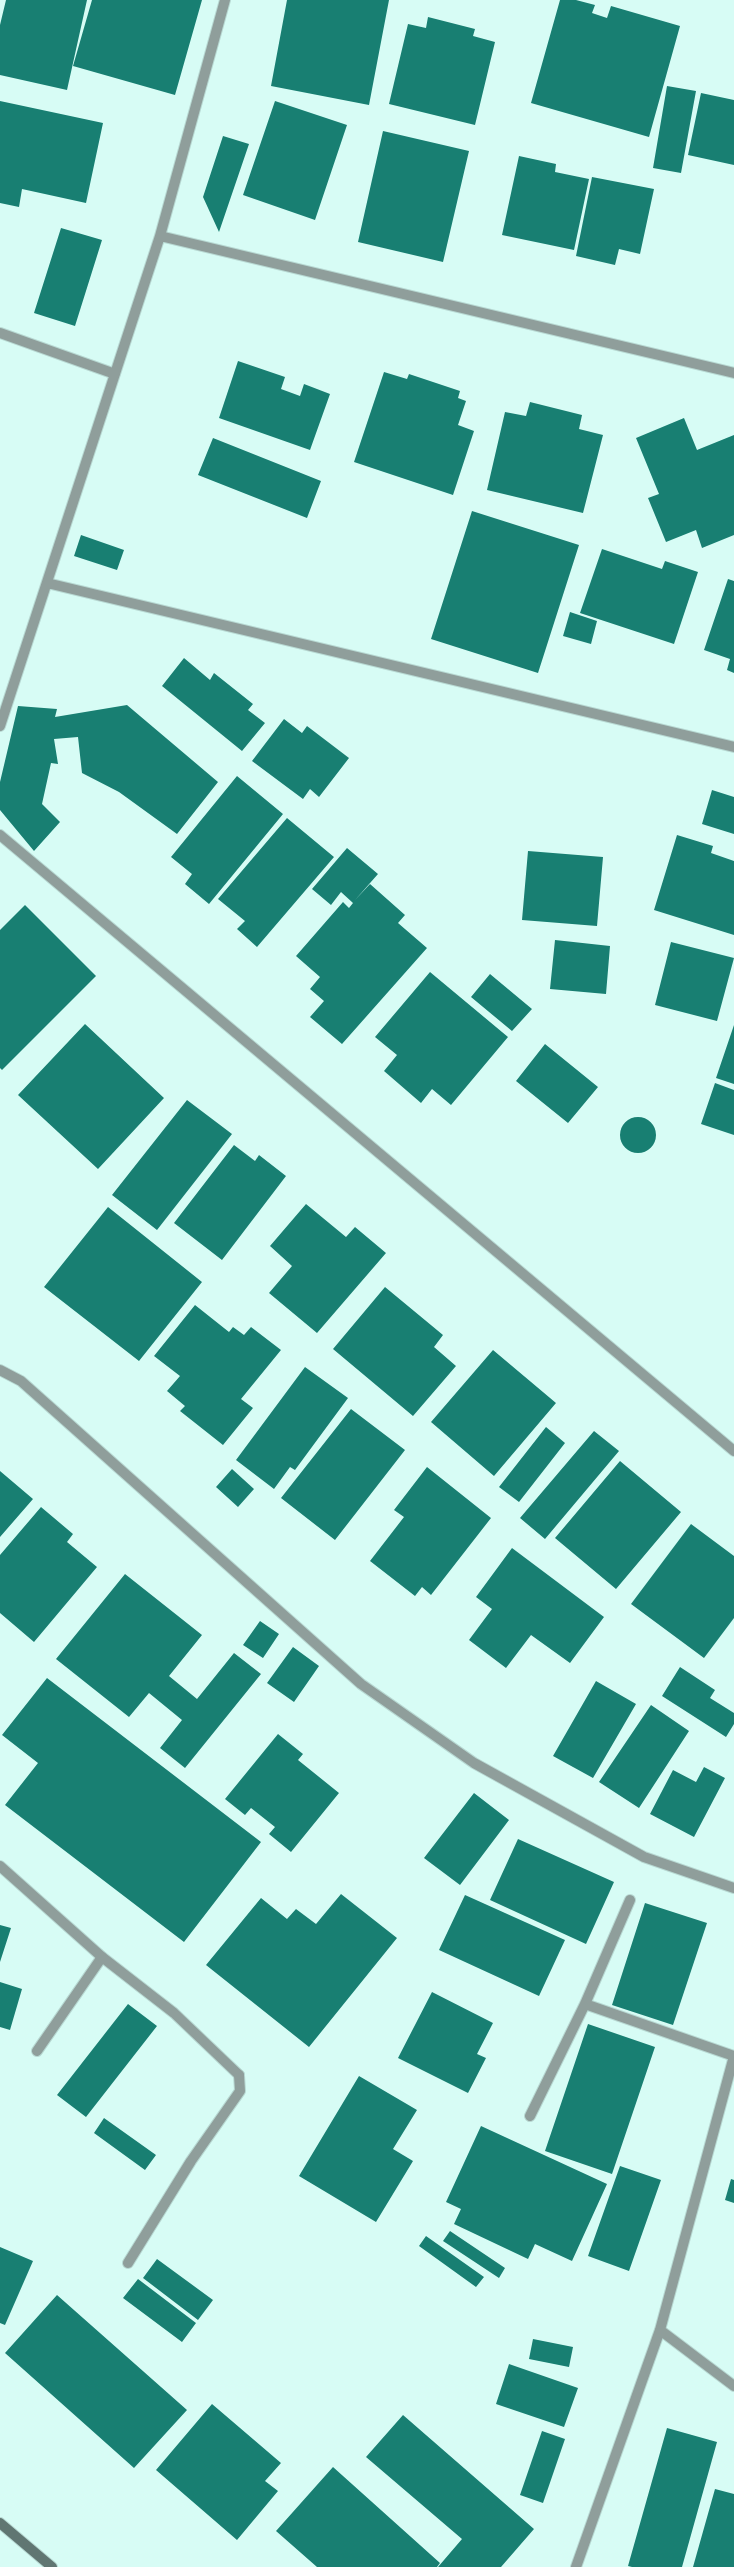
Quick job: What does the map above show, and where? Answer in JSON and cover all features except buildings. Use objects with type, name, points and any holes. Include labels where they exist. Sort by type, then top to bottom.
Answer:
[{"type":"main road","points":[[0,2523],[52,2567]]},
{"type":"street","points":[[0,726],[160,236],[225,0]]},
{"type":"street","points":[[160,236],[734,374]]},
{"type":"street","points":[[0,333],[115,374]]},
{"type":"street","points":[[47,583],[734,747]]},
{"type":"street","points":[[0,835],[734,1451]]},
{"type":"street","points":[[0,1370],[21,1381],[360,1684],[474,1763],[627,1848],[644,1857],[734,1888]]},
{"type":"street","points":[[0,1866],[102,1957],[174,2013],[239,2074],[240,2091],[191,2160],[128,2263]]},
{"type":"street","points":[[530,2116],[585,2004],[630,1900]]},
{"type":"street","points":[[37,2051],[102,1957]]},
{"type":"street","points":[[576,2567],[660,2330],[734,2056],[585,2004]]},
{"type":"street","points":[[660,2330],[734,2386]]}]
